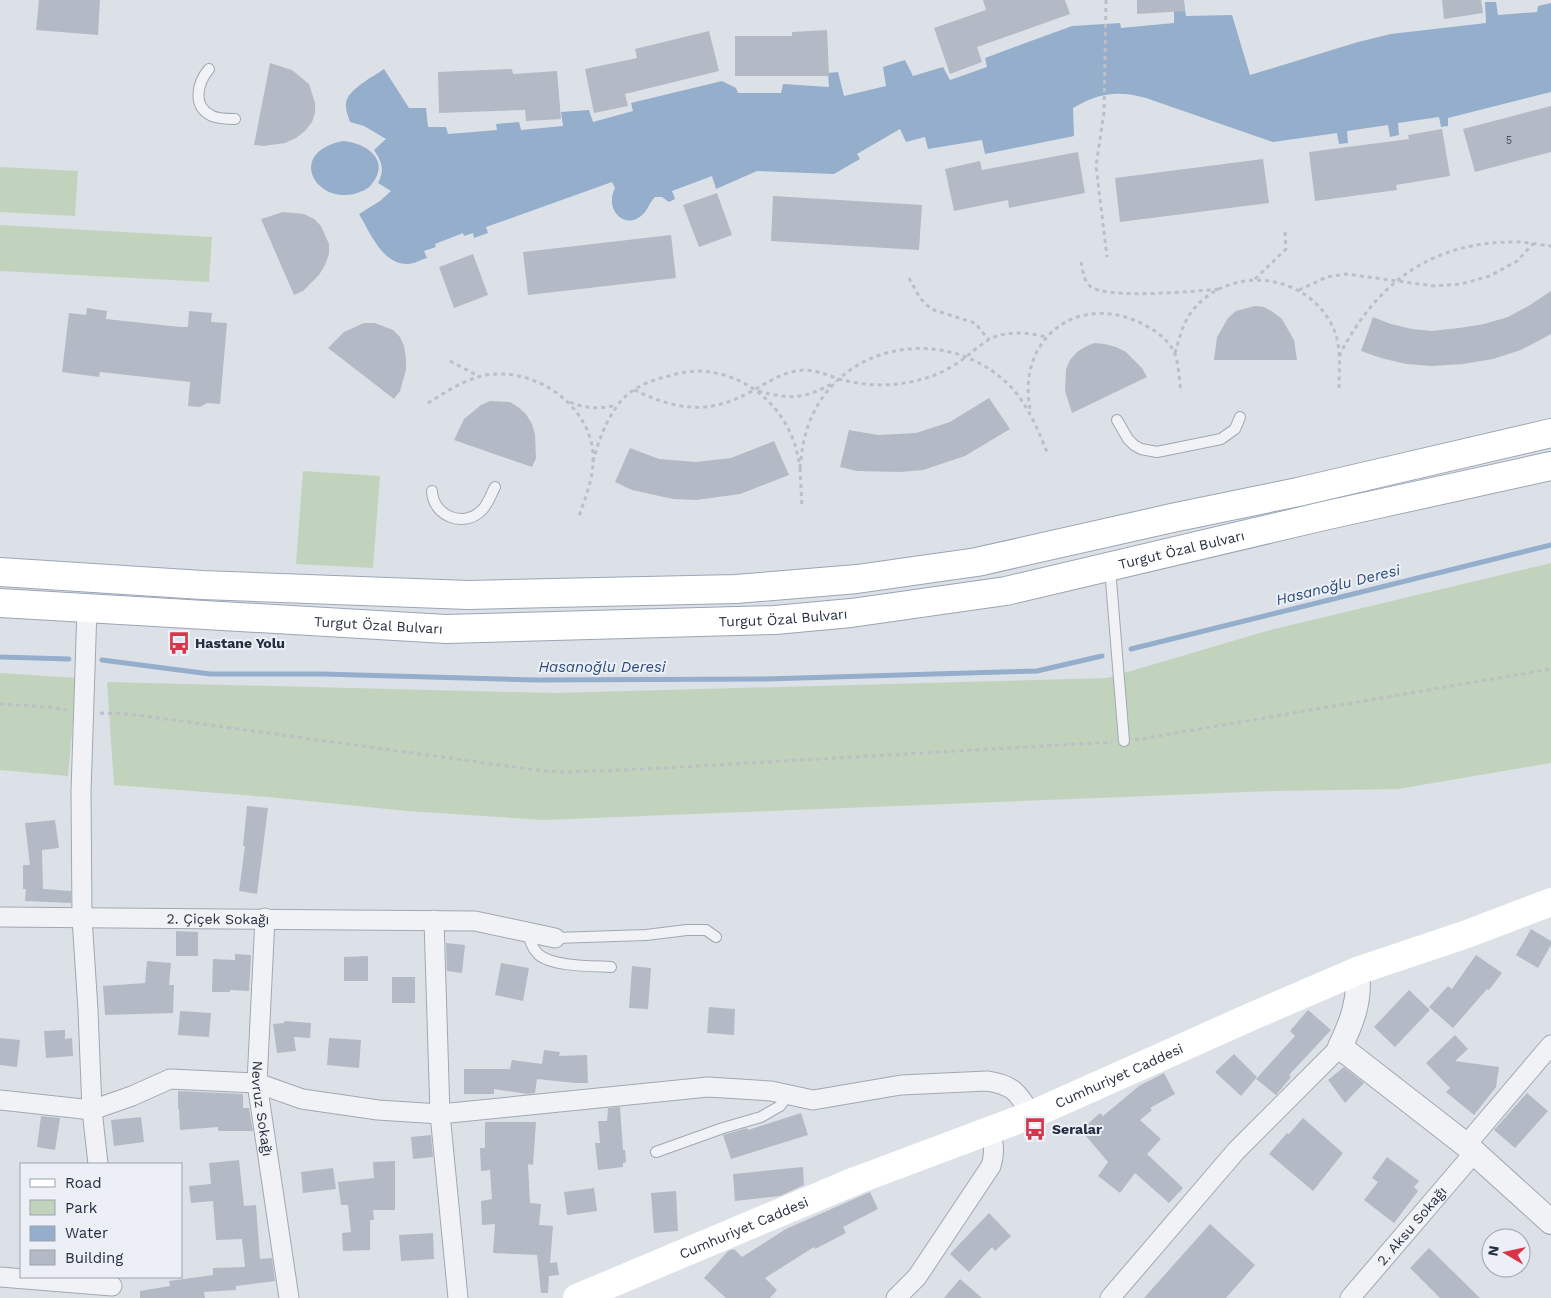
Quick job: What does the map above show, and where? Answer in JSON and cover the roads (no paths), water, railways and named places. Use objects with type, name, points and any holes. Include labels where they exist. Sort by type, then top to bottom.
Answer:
[{"type":"main road","points":[[0,572],[212,586],[468,595],[736,590],[857,579],[977,562],[1298,492],[1551,433]]},
{"type":"main road","name":"Turgut Özal Bulvarı","points":[[0,603],[446,628],[774,620],[851,613],[996,592],[1318,517],[1551,466]]},
{"type":"main road","name":"Cumhuriyet Caddesi","points":[[576,1298],[855,1180],[1031,1115],[1357,971],[1467,934],[1551,902]]},
{"type":"street","points":[[87,608],[82,712],[82,918],[92,1110],[98,1163]]},
{"type":"street","name":"2. Çiçek Sokağı","points":[[0,917],[475,921],[555,938]]},
{"type":"street","name":"Nevruz Sokağı","points":[[264,918],[257,1083],[289,1298]]},
{"type":"street","points":[[434,920],[440,1114],[458,1298]]},
{"type":"street","points":[[1110,1298],[1236,1151],[1340,1047],[1352,1023],[1358,1000],[1359,985],[1357,971]]},
{"type":"street","name":"2. Aksu Sokağı","points":[[1350,1298],[1551,1045]]},
{"type":"street","points":[[1340,1047],[1470,1149],[1551,1222]]},
{"type":"street","points":[[0,1100],[92,1110],[132,1096],[170,1079],[257,1083],[302,1099],[378,1110],[440,1114],[708,1087],[764,1090],[813,1100],[901,1086],[987,1081],[1004,1085],[1019,1094],[1031,1115]]},
{"type":"street","points":[[896,1298],[917,1277],[991,1166],[994,1144],[990,1130]]},
{"type":"street","points":[[0,1277],[112,1287]]},
{"type":"lane","points":[[209,69],[200,84],[198,96],[201,106],[212,116],[235,119]]},
{"type":"lane","points":[[1117,420],[1128,439],[1134,445],[1141,450],[1158,452],[1221,439],[1235,429],[1240,416]]},
{"type":"lane","points":[[432,491],[435,505],[441,512],[464,519],[481,511],[495,487]]},
{"type":"lane","points":[[1110,566],[1124,741]]},
{"type":"lane","points":[[555,938],[646,935],[687,930],[706,930],[716,936]]},
{"type":"lane","points":[[528,933],[530,943],[537,953],[543,957],[566,963],[611,967]]},
{"type":"lane","points":[[656,1152],[760,1117],[780,1106],[788,1095]]},
{"type":"water","points":[[1485,2],[1496,2],[1498,15],[1537,12],[1538,6],[1551,3],[1551,92],[1448,118],[1448,126],[1441,127],[1439,117],[1398,123],[1399,135],[1390,137],[1388,125],[1347,131],[1348,143],[1339,144],[1337,133],[1273,142],[1146,98],[1126,94],[1108,94],[1091,99],[1073,108],[1074,136],[985,154],[982,140],[928,149],[925,137],[906,142],[900,129],[857,154],[860,159],[834,174],[757,171],[716,189],[712,176],[672,191],[675,199],[669,202],[662,197],[655,197],[643,214],[635,220],[622,219],[614,210],[612,196],[615,188],[612,182],[486,227],[488,233],[474,238],[473,233],[464,236],[463,233],[435,244],[436,247],[424,251],[427,258],[410,264],[398,263],[384,253],[372,238],[359,214],[380,201],[391,191],[378,183],[382,166],[374,150],[386,139],[364,126],[350,122],[346,103],[356,88],[384,69],[409,108],[426,108],[428,127],[446,127],[448,134],[497,130],[496,124],[519,122],[521,130],[563,126],[561,112],[589,110],[593,122],[633,111],[631,103],[722,81],[736,88],[738,93],[781,93],[783,84],[829,87],[828,73],[838,72],[844,96],[886,86],[883,67],[905,60],[913,76],[943,67],[950,80],[987,67],[985,58],[1072,26],[1120,23],[1121,28],[1174,23],[1174,4],[1184,3],[1186,16],[1232,15],[1250,75],[1358,42],[1391,34],[1486,23]]},
{"type":"water","points":[[343,141],[352,142],[368,149],[378,161],[377,176],[371,185],[365,190],[354,194],[340,195],[328,191],[318,184],[312,175],[311,165],[315,155],[326,147]]},
{"type":"waterway","name":"Hasanoğlu Deresi","points":[[1131,649],[1551,545]]},
{"type":"waterway","name":"Hasanoğlu Deresi","points":[[102,660],[210,674],[322,674],[536,680],[766,679],[1037,671],[1102,656]]},
{"type":"waterway","name":"Hasanoğlu Deresi","points":[[0,657],[69,659]]},
{"type":"place","name":"Hastane Yolu","points":[[179,643]]},
{"type":"place","name":"Seralar","points":[[1035,1129]]}]
